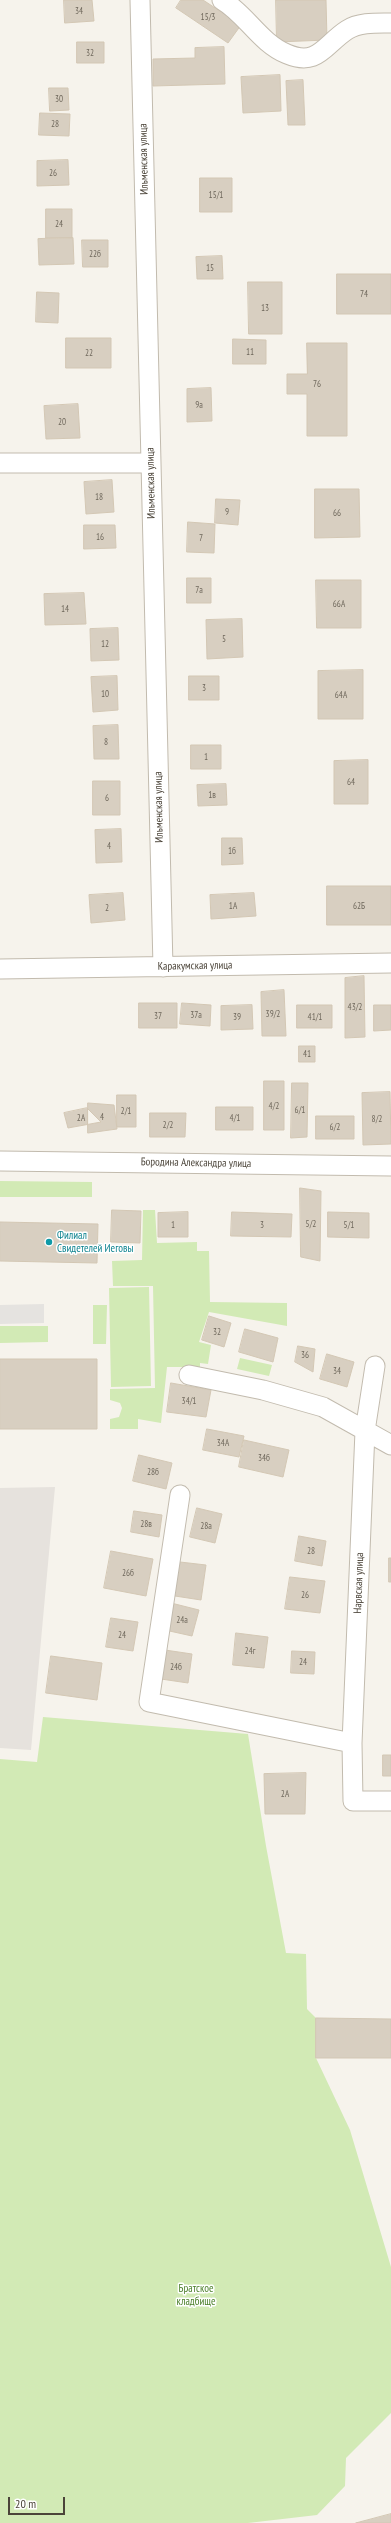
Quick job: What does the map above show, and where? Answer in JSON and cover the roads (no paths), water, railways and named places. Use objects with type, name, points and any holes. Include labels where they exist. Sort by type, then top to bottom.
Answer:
[{"type":"street","name":"Ильменская улица","points":[[140,0],[163,967]]},
{"type":"street","points":[[222,0],[270,44],[287,54],[304,58],[317,57],[347,30],[368,23],[391,22]]},
{"type":"street","points":[[0,463],[151,463]]},
{"type":"street","name":"Каракумская улица","points":[[0,969],[391,963]]},
{"type":"street","name":"Бородина Александра улица","points":[[0,1161],[391,1166]]},
{"type":"street","name":"Нарвская улица","points":[[375,1366],[365,1431],[352,1743],[353,1801],[391,1800]]},
{"type":"street","points":[[190,1376],[296,1398],[323,1407],[391,1445]]},
{"type":"street","points":[[180,1495],[149,1702],[352,1743]]},
{"type":"place","name":"Филиал Свидетелей Иеговы","points":[[49,1242]]},
{"type":"park label","name":"Братское кладбище","points":[[196,2295]]}]
